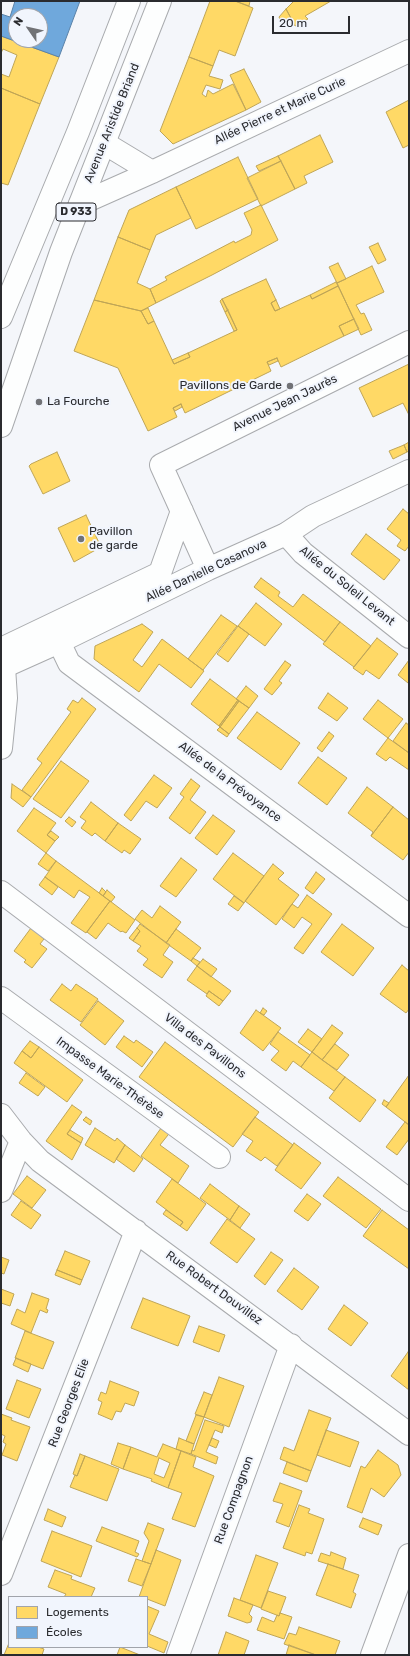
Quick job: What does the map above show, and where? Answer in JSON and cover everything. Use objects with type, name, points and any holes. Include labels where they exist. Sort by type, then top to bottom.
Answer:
[{"type":"street","name":"D 933","points":[[1,316],[78,132],[129,1]]},
{"type":"street","name":"Avenue Aristide Briand","points":[[1,426],[30,338],[80,204],[160,1]]},
{"type":"street","name":"Allée Pierre et Marie Curie","points":[[80,204],[152,172],[409,51]]},
{"type":"street","points":[[104,143],[152,172]]},
{"type":"street","name":"Avenue Jean Jaurès","points":[[182,511],[161,465],[409,342]]},
{"type":"street","name":"Allée Danielle Casanova","points":[[3,657],[59,642],[208,569],[286,534],[313,516],[409,471]]},
{"type":"street","points":[[182,511],[208,569]]},
{"type":"street","name":"Allée Danielle Casanova","points":[[3,657],[160,574],[182,511]]},
{"type":"street","name":"Allée du Soleil Levant","points":[[286,534],[303,553],[409,637]]},
{"type":"street","name":"Allée de la Prévoyance","points":[[59,642],[69,663],[409,916]]},
{"type":"street","points":[[1,748],[6,698],[3,657]]},
{"type":"street","name":"Villa des Pavillons","points":[[1,892],[409,1200]]},
{"type":"street","name":"Impasse Marie-Thérèse","points":[[1,998],[219,1157]]},
{"type":"street","name":"Rue Robert Douvillez","points":[[1,1115],[21,1142],[40,1161],[291,1345],[409,1434]]},
{"type":"street","points":[[1,1191],[21,1142]]},
{"type":"street","name":"Rue Georges Elie","points":[[1,1574],[136,1231]]},
{"type":"street","name":"Rue Compagnon","points":[[178,1655],[291,1345]]},
{"type":"street","points":[[372,1655],[409,1555]]},
{"type":"building: Logements","points":[[210,1],[235,1],[253,8],[235,56],[219,50],[213,66],[189,57]]},
{"type":"building: Logements","points":[[235,1],[250,1],[249,6]]},
{"type":"building: Logements","points":[[294,1],[331,1],[305,16],[308,19],[295,26],[286,9]]},
{"type":"building: Logements","points":[[286,9],[291,18],[282,24],[279,17]]},
{"type":"building: Logements","points":[[1,36],[8,39],[8,48],[34,48],[59,57],[40,104],[1,88],[1,74],[9,77],[17,55],[3,49],[1,53]]},
{"type":"building: Logements","points":[[189,57],[213,66],[209,76],[223,80],[220,89],[206,85],[202,94],[206,97],[208,90],[213,94],[233,84],[246,110],[173,144],[160,131]]},
{"type":"building: Logements","points":[[244,69],[261,102],[246,110],[230,75]]},
{"type":"building: Logements","points":[[1,88],[40,104],[8,185],[1,183]]},
{"type":"building: Logements","points":[[409,100],[409,145],[403,148],[386,112]]},
{"type":"building: Logements","points":[[320,135],[333,162],[304,176],[307,183],[295,189],[278,156]]},
{"type":"building: Logements","points":[[278,156],[281,161],[259,171],[256,166]]},
{"type":"building: Logements","points":[[238,157],[258,199],[196,229],[176,187]]},
{"type":"building: Logements","points":[[281,161],[295,189],[261,206],[247,178]]},
{"type":"building: Logements","points":[[176,187],[191,218],[156,235],[150,250],[118,237],[129,210]]},
{"type":"building: Logements","points":[[261,205],[278,240],[156,303],[150,289],[167,280],[165,277],[234,241],[235,243],[251,235],[252,230],[244,213]]},
{"type":"building: Logements","points":[[118,237],[150,250],[137,283],[150,289],[156,303],[141,311],[94,300]]},
{"type":"building: Logements","points":[[378,243],[386,260],[378,264],[369,247]]},
{"type":"building: Logements","points":[[338,263],[346,279],[337,283],[329,267]]},
{"type":"building: Logements","points":[[372,266],[384,292],[356,305],[361,314],[364,313],[372,330],[361,335],[337,283]]},
{"type":"building: Logements","points":[[266,279],[276,300],[271,303],[275,311],[310,295],[312,299],[338,286],[354,319],[339,326],[344,336],[281,367],[277,358],[267,362],[271,371],[185,413],[181,404],[173,408],[177,417],[148,431],[118,368],[74,351],[94,300],[141,311],[148,324],[154,321],[174,364],[190,357],[188,353],[237,330],[222,299]]},
{"type":"building: Logements","points":[[336,282],[338,286],[312,299],[310,295]]},
{"type":"building: Logements","points":[[222,299],[228,310],[225,312],[220,301]]},
{"type":"building: Logements","points":[[276,300],[280,309],[275,311],[271,303]]},
{"type":"building: Logements","points":[[148,308],[154,321],[148,324],[141,311]]},
{"type":"building: Logements","points":[[228,310],[237,330],[234,331],[225,312]]},
{"type":"building: Logements","points":[[354,319],[359,329],[344,336],[339,326]]},
{"type":"building: Logements","points":[[188,353],[190,357],[174,364],[172,360]]},
{"type":"building: Logements","points":[[277,358],[278,361],[269,365],[267,362]]},
{"type":"building: Logements","points":[[409,364],[409,415],[403,403],[373,417],[359,388]]},
{"type":"building: Logements","points":[[181,404],[182,407],[175,411],[173,408]]},
{"type":"building: Logements","points":[[409,442],[409,451],[407,452],[404,445]]},
{"type":"building: Logements","points":[[404,445],[407,452],[393,459],[389,451]]},
{"type":"building: Logements","points":[[57,452],[70,481],[43,494],[29,466]]},
{"type":"building: Logements","points":[[403,509],[409,514],[409,546],[405,551],[397,546],[401,540],[387,529]]},
{"type":"building: Logements","name":"Pavillon de garde","points":[[86,515],[101,547],[74,562],[58,528]]},
{"type":"building: Logements","points":[[366,534],[400,560],[384,580],[351,554]]},
{"type":"building: Logements","points":[[261,578],[280,592],[278,596],[293,607],[303,594],[340,622],[325,642],[254,587]]},
{"type":"building: Logements","points":[[256,603],[282,624],[265,646],[238,626]]},
{"type":"building: Logements","points":[[221,615],[237,626],[203,670],[188,659]]},
{"type":"building: Logements","points":[[340,622],[371,646],[354,667],[323,644]]},
{"type":"building: Logements","points":[[142,624],[153,632],[133,660],[142,667],[162,639],[204,671],[191,688],[159,664],[139,692],[94,659],[95,646]]},
{"type":"building: Logements","points":[[238,626],[249,634],[228,662],[217,654]]},
{"type":"building: Logements","points":[[377,638],[398,654],[379,679],[366,670],[363,675],[353,668]]},
{"type":"building: Logements","points":[[409,660],[409,682],[408,683],[398,675]]},
{"type":"building: Logements","points":[[285,661],[291,665],[279,681],[282,683],[272,695],[264,689]]},
{"type":"building: Logements","points":[[210,679],[238,700],[219,726],[191,704]]},
{"type":"building: Logements","points":[[246,686],[258,696],[249,708],[236,699]]},
{"type":"building: Logements","points":[[328,693],[348,708],[337,721],[318,708]]},
{"type":"building: Logements","points":[[82,698],[96,709],[31,797],[22,790],[42,763],[37,759],[71,712],[67,709],[73,700],[78,703]]},
{"type":"building: Logements","points":[[238,700],[239,701],[220,727],[219,726]]},
{"type":"building: Logements","points":[[378,700],[403,719],[388,738],[363,719]]},
{"type":"building: Logements","points":[[239,701],[249,708],[229,734],[220,727]]},
{"type":"building: Logements","points":[[257,712],[300,743],[281,770],[237,738]]},
{"type":"building: Logements","points":[[406,723],[409,725],[409,753],[393,741]]},
{"type":"building: Logements","points":[[220,727],[229,734],[227,737],[217,730]]},
{"type":"building: Logements","points":[[329,732],[334,736],[322,752],[317,748]]},
{"type":"building: Logements","points":[[388,738],[409,753],[409,770],[390,757],[386,761],[376,754]]},
{"type":"building: Logements","points":[[318,757],[347,778],[327,805],[298,783]]},
{"type":"building: Logements","points":[[61,761],[89,781],[61,818],[33,799]]},
{"type":"building: Logements","points":[[154,775],[172,788],[157,808],[146,801],[131,821],[124,815]]},
{"type":"building: Logements","points":[[191,779],[200,786],[190,800],[206,812],[190,834],[169,818],[184,797],[180,794]]},
{"type":"building: Logements","points":[[12,784],[31,797],[23,807],[11,798]]},
{"type":"building: Logements","points":[[367,787],[393,807],[371,836],[373,832],[348,813]]},
{"type":"building: Logements","points":[[91,802],[118,823],[105,841],[95,833],[92,836],[81,828],[86,821],[80,817]]},
{"type":"building: Logements","points":[[393,807],[409,820],[409,852],[403,860],[371,836]]},
{"type":"building: Logements","points":[[34,808],[56,823],[47,835],[55,841],[46,853],[17,831]]},
{"type":"building: Logements","points":[[213,815],[235,831],[217,855],[195,838]]},
{"type":"building: Logements","points":[[69,817],[76,822],[72,827],[65,821]]},
{"type":"building: Logements","points":[[118,823],[141,839],[130,854],[124,850],[122,853],[105,841]]},
{"type":"building: Logements","points":[[51,831],[59,837],[55,841],[47,835]]},
{"type":"building: Logements","points":[[46,853],[56,861],[48,871],[38,864]]},
{"type":"building: Logements","points":[[233,853],[264,876],[244,903],[213,879]]},
{"type":"building: Logements","points":[[181,858],[197,870],[176,897],[160,886]]},
{"type":"building: Logements","points":[[56,861],[110,901],[86,933],[71,923],[90,897],[79,890],[74,898],[45,877]]},
{"type":"building: Logements","points":[[273,864],[284,873],[278,879],[299,895],[276,925],[245,901]]},
{"type":"building: Logements","points":[[316,872],[325,879],[313,894],[305,888]]},
{"type":"building: Logements","points":[[45,877],[58,887],[52,895],[39,885]]},
{"type":"building: Logements","points":[[102,888],[106,892],[103,896],[99,893]]},
{"type":"building: Logements","points":[[107,890],[115,897],[111,902],[103,896]]},
{"type":"building: Logements","points":[[307,895],[332,914],[303,954],[294,948],[312,924],[302,917],[294,928],[282,919],[292,904],[298,908]]},
{"type":"building: Logements","points":[[234,896],[244,903],[238,911],[228,904]]},
{"type":"building: Logements","points":[[110,901],[135,920],[126,933],[121,932],[108,923],[96,939],[87,932]]},
{"type":"building: Logements","points":[[160,906],[181,922],[166,943],[135,919],[142,910],[152,918]]},
{"type":"building: Logements","points":[[140,924],[170,945],[163,955],[173,962],[162,978],[143,965],[148,959],[137,951],[141,946],[133,941],[140,931],[137,928]]},
{"type":"building: Logements","points":[[342,924],[374,948],[353,976],[321,952]]},
{"type":"building: Logements","points":[[31,928],[44,939],[40,944],[47,949],[32,968],[24,962],[26,960],[14,951]]},
{"type":"building: Logements","points":[[137,928],[140,931],[133,941],[129,938]]},
{"type":"building: Logements","points":[[176,929],[201,948],[191,961],[166,943]]},
{"type":"building: Logements","points":[[193,958],[200,962],[197,966],[191,961]]},
{"type":"building: Logements","points":[[203,959],[217,969],[211,977],[197,966]]},
{"type":"building: Logements","points":[[402,965],[409,971],[409,1009],[406,1013],[380,994]]},
{"type":"building: Logements","points":[[197,966],[231,991],[223,1001],[209,991],[207,994],[187,980]]},
{"type":"building: Logements","points":[[62,984],[71,991],[76,984],[98,999],[81,1022],[50,1000]]},
{"type":"building: Logements","points":[[209,991],[223,1001],[219,1006],[206,996]]},
{"type":"building: Logements","points":[[98,1001],[124,1021],[105,1045],[80,1025]]},
{"type":"building: Logements","points":[[263,1008],[267,1011],[264,1015],[260,1013]]},
{"type":"building: Logements","points":[[256,1010],[281,1028],[263,1051],[240,1033]]},
{"type":"building: Logements","points":[[332,1025],[343,1033],[322,1060],[312,1052]]},
{"type":"building: Logements","points":[[308,1029],[322,1039],[312,1052],[298,1042]]},
{"type":"building: Logements","points":[[278,1032],[310,1055],[301,1067],[293,1061],[286,1071],[271,1060],[279,1051],[270,1044]]},
{"type":"building: Logements","points":[[124,1036],[134,1043],[136,1040],[153,1052],[142,1067],[116,1047]]},
{"type":"building: Logements","points":[[30,1041],[39,1047],[31,1058],[22,1051]]},
{"type":"building: Logements","points":[[165,1042],[259,1112],[233,1147],[139,1077]]},
{"type":"building: Logements","points":[[335,1044],[349,1055],[337,1070],[322,1060]]},
{"type":"building: Logements","points":[[39,1047],[83,1080],[67,1102],[14,1063],[22,1051],[31,1058]]},
{"type":"building: Logements","points":[[312,1052],[345,1077],[334,1091],[301,1067]]},
{"type":"building: Logements","points":[[26,1073],[45,1087],[38,1096],[19,1083]]},
{"type":"building: Logements","points":[[409,1075],[409,1125],[386,1107]]},
{"type":"building: Logements","points":[[345,1077],[376,1100],[360,1122],[329,1098]]},
{"type":"building: Logements","points":[[384,1100],[389,1103],[386,1107],[382,1104]]},
{"type":"building: Logements","points":[[72,1105],[82,1112],[67,1134],[81,1143],[72,1160],[46,1141]]},
{"type":"building: Logements","points":[[86,1117],[92,1121],[90,1125],[83,1120]]},
{"type":"building: Logements","points":[[255,1117],[293,1145],[277,1166],[265,1157],[261,1161],[246,1151],[253,1141],[242,1134]]},
{"type":"building: Logements","points":[[405,1122],[409,1125],[409,1139],[397,1155],[386,1147]]},
{"type":"building: Logements","points":[[164,1124],[172,1130],[160,1145],[189,1166],[178,1183],[141,1156]]},
{"type":"building: Logements","points":[[95,1128],[115,1141],[117,1138],[125,1145],[114,1163],[85,1145]]},
{"type":"building: Logements","points":[[70,1130],[83,1138],[81,1143],[67,1134]]},
{"type":"building: Logements","points":[[294,1143],[321,1163],[301,1189],[275,1170]]},
{"type":"building: Logements","points":[[125,1145],[143,1159],[134,1172],[116,1159]]},
{"type":"building: Logements","points":[[27,1176],[46,1190],[32,1208],[13,1194]]},
{"type":"building: Logements","points":[[338,1177],[381,1209],[366,1228],[323,1196]]},
{"type":"building: Logements","points":[[172,1179],[206,1204],[187,1231],[180,1226],[183,1222],[156,1202]]},
{"type":"building: Logements","points":[[210,1184],[239,1206],[230,1220],[200,1198]]},
{"type":"building: Logements","points":[[307,1194],[321,1204],[308,1221],[294,1211]]},
{"type":"building: Logements","points":[[21,1201],[41,1215],[31,1229],[11,1215]]},
{"type":"building: Logements","points":[[239,1206],[250,1214],[240,1228],[230,1220]]},
{"type":"building: Logements","points":[[166,1210],[183,1222],[180,1226],[163,1214]]},
{"type":"building: Logements","points":[[382,1210],[409,1230],[409,1269],[363,1236]]},
{"type":"building: Logements","points":[[227,1219],[255,1239],[237,1263],[210,1243]]},
{"type":"building: Logements","points":[[65,1251],[90,1261],[82,1280],[57,1270]]},
{"type":"building: Logements","points":[[271,1252],[283,1260],[265,1285],[254,1276]]},
{"type":"building: Logements","points":[[1,1257],[9,1260],[4,1274],[1,1273]]},
{"type":"building: Logements","points":[[294,1268],[319,1287],[302,1310],[277,1291]]},
{"type":"building: Logements","points":[[57,1270],[82,1280],[80,1285],[55,1275]]},
{"type":"building: Logements","points":[[1,1289],[14,1294],[10,1306],[1,1303]]},
{"type":"building: Logements","points":[[32,1293],[49,1299],[46,1309],[48,1310],[47,1313],[40,1310],[31,1333],[11,1324],[17,1309],[25,1313]]},
{"type":"building: Logements","points":[[143,1298],[190,1316],[178,1346],[131,1328]]},
{"type":"building: Logements","points":[[344,1305],[368,1323],[351,1346],[328,1329]]},
{"type":"building: Logements","points":[[199,1326],[225,1335],[219,1352],[193,1342]]},
{"type":"building: Logements","points":[[25,1331],[54,1342],[43,1369],[15,1358]]},
{"type":"building: Logements","points":[[408,1352],[409,1353],[409,1390],[391,1376]]},
{"type":"building: Logements","points":[[16,1358],[31,1364],[28,1372],[13,1365]]},
{"type":"building: Logements","points":[[219,1377],[244,1386],[229,1427],[204,1417]]},
{"type":"building: Logements","points":[[17,1380],[41,1389],[29,1418],[6,1409]]},
{"type":"building: Logements","points":[[110,1381],[139,1392],[134,1406],[125,1403],[121,1412],[116,1411],[112,1420],[98,1414],[102,1402],[98,1400],[101,1392],[106,1394]]},
{"type":"building: Logements","points":[[204,1392],[212,1395],[204,1417],[195,1414]]},
{"type":"building: Logements","points":[[309,1410],[331,1418],[311,1471],[280,1459],[284,1447],[294,1451]]},
{"type":"building: Logements","points":[[1,1414],[12,1418],[11,1420],[30,1427],[17,1461],[2,1455],[6,1444],[3,1442],[5,1436],[1,1434]]},
{"type":"building: Logements","points":[[196,1415],[204,1417],[194,1444],[186,1441]]},
{"type":"building: Logements","points":[[205,1420],[224,1426],[222,1433],[215,1430],[206,1452],[218,1457],[216,1464],[191,1454],[192,1450],[194,1451]]},
{"type":"building: Logements","points":[[326,1430],[359,1442],[350,1467],[317,1455]]},
{"type":"building: Logements","points":[[179,1438],[194,1444],[191,1454],[176,1449]]},
{"type":"building: Logements","points":[[212,1438],[219,1441],[216,1448],[209,1445]]},
{"type":"building: Logements","points":[[118,1443],[131,1447],[123,1469],[111,1464]]},
{"type":"building: Logements","points":[[163,1444],[181,1451],[168,1488],[151,1481],[152,1479],[123,1469],[131,1447],[157,1457]],"holes":[[[159,1458],[170,1463],[164,1478],[154,1474]]]},
{"type":"building: Logements","points":[[378,1450],[398,1465],[401,1475],[384,1497],[371,1488],[362,1513],[347,1507],[361,1466],[365,1468]]},
{"type":"building: Logements","points":[[181,1451],[196,1457],[193,1467],[214,1476],[195,1527],[172,1519],[182,1493],[168,1488]]},
{"type":"building: Logements","points":[[80,1454],[85,1456],[77,1476],[73,1474]]},
{"type":"building: Logements","points":[[85,1456],[119,1469],[107,1501],[70,1487],[75,1475],[77,1476]]},
{"type":"building: Logements","points":[[287,1462],[311,1471],[307,1482],[283,1473]]},
{"type":"building: Logements","points":[[280,1483],[302,1491],[289,1527],[276,1522],[283,1504],[273,1501]]},
{"type":"building: Logements","points":[[299,1505],[310,1509],[308,1513],[324,1519],[312,1554],[306,1552],[305,1556],[283,1548]]},
{"type":"building: Logements","points":[[48,1509],[66,1517],[62,1527],[44,1520]]},
{"type":"building: Logements","points":[[363,1518],[382,1525],[378,1535],[359,1527]]},
{"type":"building: Logements","points":[[148,1523],[164,1529],[151,1564],[142,1561],[149,1541],[144,1533]]},
{"type":"building: Logements","points":[[102,1527],[139,1541],[135,1552],[139,1554],[137,1557],[96,1541]]},
{"type":"building: Logements","points":[[52,1531],[92,1546],[81,1577],[41,1561]]},
{"type":"building: Logements","points":[[156,1550],[181,1560],[165,1606],[148,1599],[148,1596],[139,1596]]},
{"type":"building: Logements","points":[[331,1552],[346,1558],[343,1569],[318,1561],[321,1553],[330,1556]]},
{"type":"building: Logements","points":[[256,1555],[278,1563],[261,1608],[240,1600]]},
{"type":"building: Logements","points":[[136,1559],[151,1564],[142,1586],[128,1581]]},
{"type":"building: Logements","points":[[328,1564],[359,1575],[353,1592],[356,1594],[351,1608],[316,1595]]},
{"type":"building: Logements","points":[[55,1570],[72,1576],[71,1579],[95,1588],[91,1596],[65,1596],[66,1594],[48,1587]]},
{"type":"building: Logements","points":[[268,1591],[286,1597],[279,1616],[261,1609]]},
{"type":"building: Logements","points":[[234,1598],[253,1605],[249,1614],[252,1617],[251,1622],[247,1623],[228,1616]]},
{"type":"building: Logements","points":[[148,1606],[159,1611],[149,1634],[168,1642],[164,1653],[148,1646]]},
{"type":"building: Logements","points":[[280,1613],[292,1617],[284,1639],[257,1630],[262,1617],[274,1622],[277,1615],[279,1616]]},
{"type":"building: Logements","points":[[299,1627],[340,1641],[335,1655],[316,1655],[284,1644],[289,1633],[296,1635]]},
{"type":"building: Logements","points":[[226,1632],[249,1641],[244,1655],[218,1655]]},
{"type":"building: Logements","points":[[8,1645],[8,1648],[44,1649],[42,1655],[4,1655]]},
{"type":"building: Logements","points":[[289,1645],[316,1655],[286,1655]]},
{"type":"building: Logements","points":[[120,1648],[122,1648],[140,1655],[117,1655]]},
{"type":"building: Écoles","points":[[15,1],[80,1],[59,57],[34,48],[48,48],[48,8],[13,8]]},
{"type":"building: Écoles","points":[[1,14],[8,16],[8,39],[1,36]]},
{"type":"place","name":"Pavillons de Garde","points":[[290,386]]},
{"type":"place","name":"La Fourche","points":[[39,402]]},
{"type":"place","name":"Pavillon de garde","points":[[81,539]]}]
